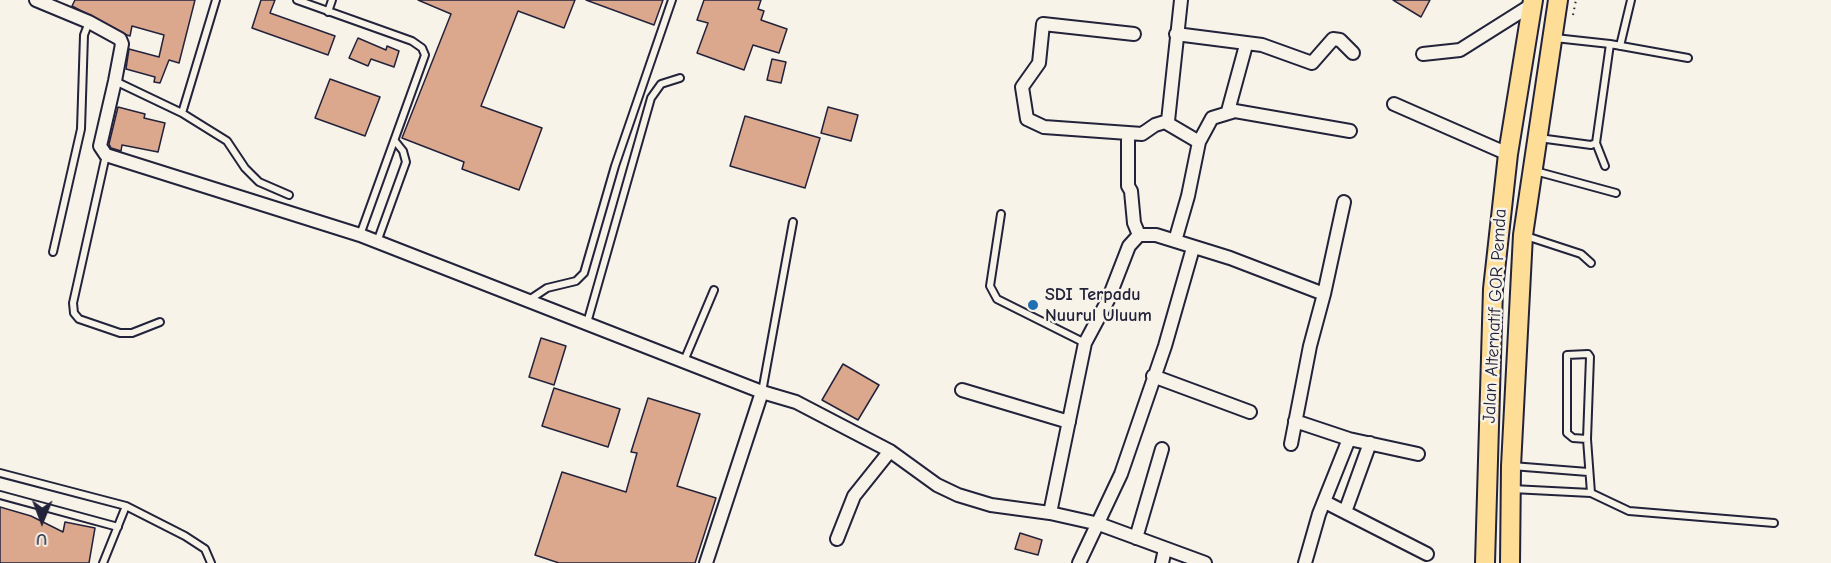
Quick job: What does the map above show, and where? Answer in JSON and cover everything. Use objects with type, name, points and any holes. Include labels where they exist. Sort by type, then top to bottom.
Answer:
[{"type":"main road","name":"Jalan Alternatif GOR Pemda","points":[[1510,563],[1511,466],[1523,235],[1536,138],[1560,39],[1558,0]]},
{"type":"main road","name":"Jalan Alternatif GOR Pemda","points":[[1485,563],[1493,289],[1508,154],[1533,2]]},
{"type":"street","points":[[36,0],[89,22],[120,39],[122,44],[116,81],[100,146],[106,155],[360,235],[762,392],[796,402],[890,451],[936,485],[958,495],[991,505],[1050,513],[1099,524],[1205,563]]},
{"type":"street","points":[[1134,34],[1043,24],[1040,63],[1022,87],[1027,119],[1034,124],[1142,134],[1155,125],[1165,122],[1170,117],[1181,0]]},
{"type":"street","points":[[1423,54],[1460,50],[1533,2]]},
{"type":"street","points":[[1176,34],[1227,39],[1246,45],[1270,48],[1312,63],[1333,39],[1340,40],[1353,53]]},
{"type":"street","points":[[1228,111],[1246,45]]},
{"type":"street","points":[[1394,104],[1508,154]]},
{"type":"street","points":[[1175,241],[1199,142],[1212,118],[1228,111],[1350,131]]},
{"type":"street","points":[[1165,122],[1199,142]]},
{"type":"street","points":[[1128,133],[1128,186],[1131,191],[1134,223],[1139,235]]},
{"type":"street","points":[[1291,444],[1310,346],[1344,202]]},
{"type":"street","points":[[1050,513],[1084,343],[1108,300],[1129,246],[1139,235],[1156,235],[1230,258],[1324,294]]},
{"type":"street","points":[[1079,563],[1121,474],[1165,346],[1193,248]]},
{"type":"street","points":[[1153,376],[1250,412]]},
{"type":"street","points":[[962,390],[1069,422]]},
{"type":"street","points":[[706,563],[762,392]]},
{"type":"street","points":[[1295,421],[1349,439],[1418,454]]},
{"type":"street","points":[[1305,563],[1349,439]]},
{"type":"street","points":[[1345,512],[1370,443]]},
{"type":"street","points":[[1136,538],[1162,449]]},
{"type":"street","points":[[837,539],[854,496],[890,451]]},
{"type":"street","points":[[1325,502],[1427,554]]},
{"type":"street","points":[[1162,563],[1165,549]]},
{"type":"lane","points":[[182,113],[216,0]]},
{"type":"lane","points":[[297,0],[412,41],[422,48],[425,55],[360,235]]},
{"type":"lane","points":[[328,12],[332,0]]},
{"type":"lane","points":[[528,300],[547,288],[576,281],[584,273],[615,166],[672,0]]},
{"type":"lane","points":[[1620,46],[1631,0]]},
{"type":"lane","points":[[53,252],[81,129],[84,35],[89,22]]},
{"type":"lane","points":[[1560,39],[1610,44],[1688,58]]},
{"type":"lane","points":[[1605,166],[1596,143],[1610,44]]},
{"type":"lane","points":[[587,323],[651,98],[661,84],[680,78]]},
{"type":"lane","points":[[116,81],[182,113],[227,141],[245,168],[259,182],[289,195]]},
{"type":"lane","points":[[1536,138],[1591,145],[1596,143]]},
{"type":"lane","points":[[377,242],[406,162],[403,151],[395,141]]},
{"type":"lane","points":[[106,155],[73,303],[74,313],[78,319],[120,333],[132,333],[160,322]]},
{"type":"lane","points":[[1532,171],[1616,193]]},
{"type":"lane","points":[[1001,214],[990,286],[997,299],[1084,343]]},
{"type":"lane","points":[[762,392],[793,222]]},
{"type":"lane","points":[[1523,235],[1581,254],[1591,263]]},
{"type":"lane","points":[[684,361],[714,290]]},
{"type":"lane","points":[[1587,438],[1573,438],[1567,432],[1568,356],[1588,354],[1590,357],[1587,438],[1591,493]]},
{"type":"lane","points":[[1511,466],[1588,472]]},
{"type":"lane","points":[[0,473],[126,506],[185,536],[205,549],[211,563]]},
{"type":"lane","points":[[1511,489],[1591,493],[1629,511],[1774,523]]},
{"type":"lane","points":[[0,495],[118,526]]},
{"type":"lane","points":[[103,563],[126,506]]},
{"type":"path","points":[[1560,39],[1576,0]]},
{"type":"building","points":[[75,0],[195,0],[179,63],[169,60],[160,83],[154,82],[155,77],[126,69],[129,49],[159,57],[164,35],[132,26],[130,36],[127,35],[72,6]]},
{"type":"building","points":[[261,0],[275,0],[270,13],[335,36],[328,55],[252,28]]},
{"type":"building","points":[[418,0],[575,0],[564,28],[518,11],[481,106],[542,128],[519,190],[462,169],[464,162],[402,138],[451,14]]},
{"type":"building","points":[[586,0],[663,0],[654,25]]},
{"type":"building","points":[[704,0],[761,0],[758,9],[764,11],[761,20],[787,29],[779,53],[753,45],[744,70],[697,53],[708,23],[697,20]]},
{"type":"building","points":[[1393,0],[1430,0],[1421,17]]},
{"type":"building","points":[[358,38],[386,50],[387,46],[399,51],[394,67],[371,59],[368,66],[349,58]]},
{"type":"building","points":[[772,59],[786,62],[781,83],[767,80]]},
{"type":"building","points":[[330,79],[380,97],[365,136],[315,118]]},
{"type":"building","points":[[118,107],[145,114],[144,118],[165,123],[158,152],[122,145],[121,151],[111,148],[109,144]]},
{"type":"building","points":[[828,107],[858,115],[851,141],[821,133]]},
{"type":"building","points":[[745,116],[820,138],[805,188],[730,166]]},
{"type":"building","points":[[541,338],[566,346],[554,385],[529,377]]},
{"type":"building","points":[[843,364],[879,385],[858,420],[822,400]]},
{"type":"building","points":[[554,388],[620,409],[608,447],[542,426]]},
{"type":"building","points":[[648,398],[700,414],[677,486],[716,498],[695,563],[559,563],[535,555],[562,472],[626,492],[637,453],[631,452]]},
{"type":"building","points":[[0,507],[31,516],[63,532],[65,522],[95,528],[89,563],[0,563]]},
{"type":"building","points":[[1020,533],[1042,540],[1038,555],[1015,549]]},
{"type":"place","name":"SDI Terpadu Nuurul Uluum","points":[[1033,305]]}]
